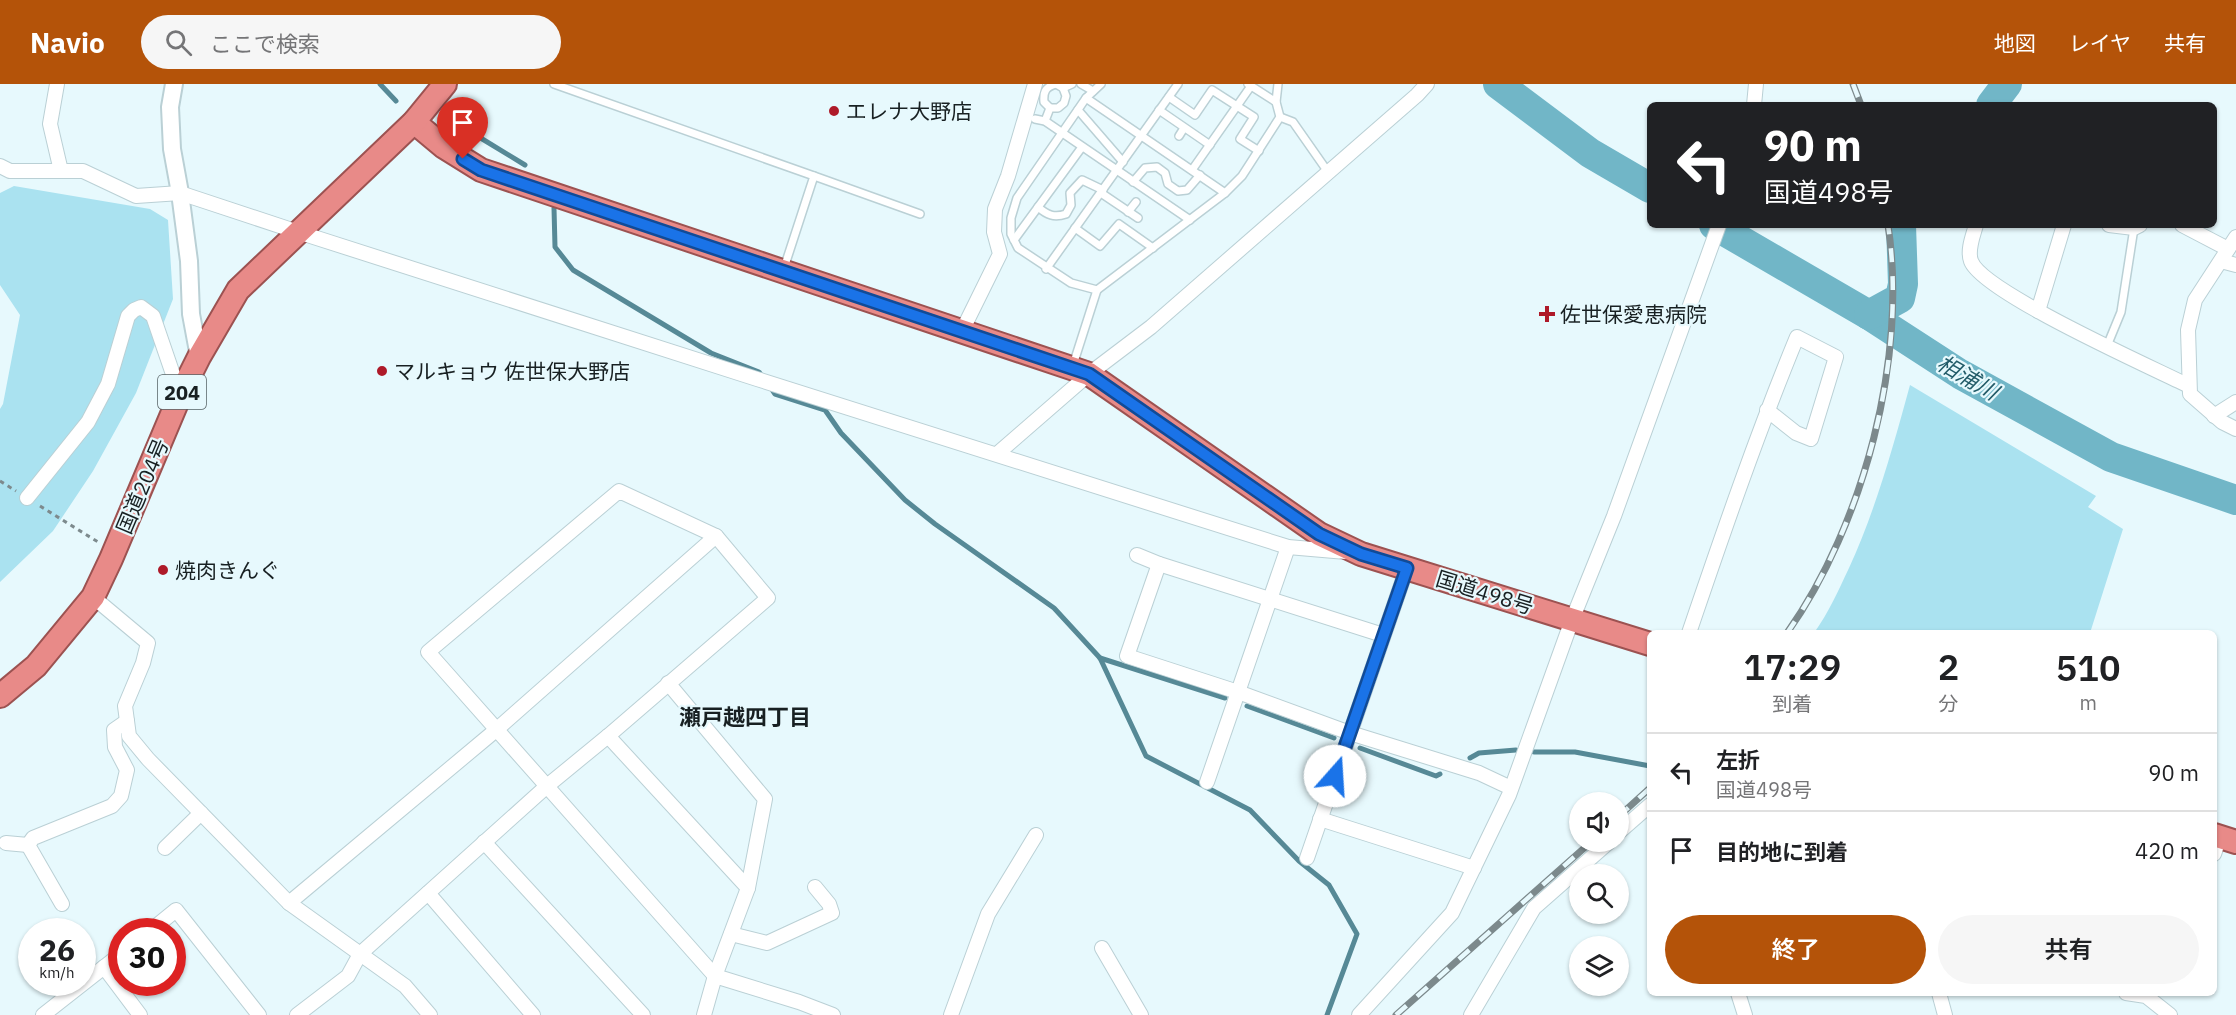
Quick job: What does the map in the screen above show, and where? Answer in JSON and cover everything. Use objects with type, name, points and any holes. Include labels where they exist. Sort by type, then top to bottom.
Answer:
[{"type":"highway","name":"国道204号","points":[[0,696],[36,666],[93,597],[106,552],[181,393],[238,290],[414,122],[445,84]]},
{"type":"highway","name":"国道498号","points":[[414,122],[444,147],[481,170],[1080,371],[1319,534],[1361,554],[1647,643]]},
{"type":"street","points":[[57,84],[50,124],[61,171]]},
{"type":"street","points":[[174,84],[170,107],[172,149],[189,261],[191,314],[199,357]]},
{"type":"street","points":[[962,331],[1000,254],[994,232],[995,209],[1008,176],[1035,84]]},
{"type":"street","points":[[998,454],[1080,371],[1151,327],[1427,84]]},
{"type":"street","points":[[1754,102],[1756,84]]},
{"type":"street","points":[[3,171],[83,171],[136,195],[180,193],[757,379],[1288,546],[1361,554]]},
{"type":"street","points":[[1359,1015],[1452,913],[1511,788],[1572,620],[1614,516],[1718,228]]},
{"type":"street","points":[[1975,228],[1969,252],[1971,263],[1981,274],[2038,311],[2189,386]]},
{"type":"street","points":[[2038,311],[2063,228]]},
{"type":"street","points":[[2186,228],[2236,265]]},
{"type":"street","points":[[2236,237],[2195,300],[2188,330],[2190,394],[2214,416],[2236,429]]},
{"type":"street","points":[[27,498],[88,422],[108,384],[128,316],[134,310],[141,307],[153,316],[181,393]]},
{"type":"street","points":[[1690,630],[1739,484],[1767,410],[1797,337],[1836,357],[1811,439],[1796,433],[1767,410]]},
{"type":"street","points":[[2214,416],[2236,402]]},
{"type":"street","points":[[297,1015],[348,976],[360,954],[547,786],[768,598],[716,536],[619,491],[428,652],[496,730],[547,786],[715,976],[796,1009],[833,1015]]},
{"type":"street","points":[[289,903],[496,730],[716,536]]},
{"type":"street","points":[[1207,782],[1288,546]]},
{"type":"street","points":[[1137,555],[1383,636]]},
{"type":"street","points":[[1159,564],[1126,656],[1238,692],[1350,733],[1479,773],[1511,788]]},
{"type":"street","points":[[1307,858],[1407,568]]},
{"type":"street","points":[[93,597],[148,643],[143,663],[125,706],[129,736],[148,759],[289,903],[405,986],[430,1015]]},
{"type":"street","points":[[668,683],[765,799],[748,888],[715,976],[704,1015]]},
{"type":"street","points":[[27,845],[33,838],[112,806],[121,796],[127,770],[115,747],[114,730],[127,721]]},
{"type":"street","points":[[608,736],[748,888]]},
{"type":"street","points":[[1629,823],[1647,808]]},
{"type":"street","points":[[165,848],[201,813]]},
{"type":"street","points":[[1320,819],[1474,868]]},
{"type":"street","points":[[951,1015],[988,914],[1036,835]]},
{"type":"street","points":[[484,842],[643,1015]]},
{"type":"street","points":[[6,843],[27,845]]},
{"type":"street","points":[[27,845],[62,904]]},
{"type":"street","points":[[1471,1015],[1534,908],[1598,852]]},
{"type":"street","points":[[731,934],[767,943],[832,913],[829,904],[815,887]]},
{"type":"street","points":[[428,893],[533,1015]]},
{"type":"street","points":[[166,918],[176,910],[182,918]]},
{"type":"street","points":[[186,923],[259,1015]]},
{"type":"street","points":[[1102,948],[1141,1015]]},
{"type":"street","points":[[44,1015],[108,964]]},
{"type":"street","points":[[104,967],[140,1015]]},
{"type":"street","points":[[1739,996],[1745,1015]]},
{"type":"street","points":[[1940,996],[1945,1015]]},
{"type":"street","points":[[2146,996],[2170,1015]]},
{"type":"lane","points":[[554,84],[920,214]]},
{"type":"lane","points":[[1058,85],[1066,96],[1064,103],[1058,108],[1050,108],[1044,102],[1043,93],[1048,87],[1058,85],[1072,84]]},
{"type":"lane","points":[[1080,84],[1093,91]]},
{"type":"lane","points":[[1097,290],[1071,283],[1018,248],[1011,234],[1011,218],[1017,198],[1086,98],[1101,84]]},
{"type":"lane","points":[[1046,268],[1178,84]]},
{"type":"lane","points":[[1080,371],[1097,290],[1225,193],[1242,176],[1280,117],[1276,102],[1278,84]]},
{"type":"lane","points":[[1192,170],[1250,85],[1276,102]]},
{"type":"lane","points":[[1169,97],[1195,115],[1212,90],[1254,117],[1240,139],[1259,151]]},
{"type":"lane","points":[[1086,98],[1225,193]]},
{"type":"lane","points":[[1045,121],[1050,108]]},
{"type":"lane","points":[[1078,110],[1123,162]]},
{"type":"lane","points":[[1159,110],[1210,145]]},
{"type":"lane","points":[[1280,117],[1293,122],[1328,172]]},
{"type":"lane","points":[[1035,118],[1045,121],[1190,220]]},
{"type":"lane","points":[[1179,136],[1184,128]]},
{"type":"lane","points":[[1014,240],[1082,147]]},
{"type":"lane","points":[[1133,182],[1145,168],[1156,167],[1165,172],[1168,184],[1178,190],[1187,190],[1200,175]]},
{"type":"lane","points":[[783,271],[814,176]]},
{"type":"lane","points":[[1038,207],[1046,214],[1057,217],[1066,214],[1071,205],[1070,193],[1082,180],[1102,191],[1138,218]]},
{"type":"lane","points":[[1128,212],[1136,202]]},
{"type":"lane","points":[[1075,228],[1100,246],[1119,224],[1154,248]]},
{"type":"lane","points":[[2108,346],[2121,312],[2137,228]]},
{"type":"path","points":[[27,498],[106,552]]},
{"type":"shaded area","points":[[14,186],[150,209],[168,220],[173,299],[136,393],[93,471],[53,531],[0,582],[0,409],[3,404],[20,315],[0,285],[0,193]]},
{"type":"shaded area","points":[[1910,385],[2096,496],[2088,507],[2123,529],[2091,630],[1816,630],[1849,568],[1876,501]]},
{"type":"waterway","points":[[380,84],[396,101]]},
{"type":"waterway","name":"相浦川","points":[[1498,84],[1590,153],[1647,186]]},
{"type":"waterway","points":[[1993,102],[2007,84]]},
{"type":"waterway","points":[[479,137],[525,165]]},
{"type":"waterway","points":[[554,208],[555,247],[573,270],[711,353],[759,372],[763,378]]},
{"type":"waterway","name":"相浦川","points":[[1719,228],[1869,315],[1960,374],[2111,457],[2236,500]]},
{"type":"waterway","points":[[1869,315],[1900,298],[1903,284],[1901,228]]},
{"type":"waterway","points":[[771,388],[775,394],[825,410],[841,433],[905,500],[935,524],[1054,608],[1100,658],[1146,756],[1250,810],[1299,861],[1329,885],[1357,934],[1327,1015]]},
{"type":"waterway","points":[[1100,658],[1225,698]]},
{"type":"waterway","points":[[1247,706],[1334,738]]},
{"type":"waterway","points":[[1360,748],[1436,776],[1440,774]]},
{"type":"waterway","points":[[1470,758],[1479,753],[1516,750]]},
{"type":"waterway","points":[[1534,752],[1575,752],[1647,765]]},
{"type":"railway","points":[[1853,84],[1860,102]]},
{"type":"railway","points":[[1789,630],[1814,590],[1838,542],[1858,491],[1874,438],[1885,383],[1891,329],[1893,276],[1888,228]]},
{"type":"railway","points":[[1629,807],[1647,791]]},
{"type":"railway","points":[[1396,1015],[1580,852]]},
{"type":"place","name":"エレナ大野店","points":[[834,111]]},
{"type":"place","name":"佐世保愛恵病院","points":[[1547,314]]},
{"type":"place","name":"マルキョウ 佐世保大野店","points":[[382,371]]},
{"type":"place","name":"焼肉きんぐ","points":[[163,570]]},
{"type":"district","name":"瀬戸越四丁目","points":[[745,716]]},
{"type":"route","points":[[463,159],[481,170],[1089,374],[1319,534],[1361,554],[1407,568],[1335,776]]}]
